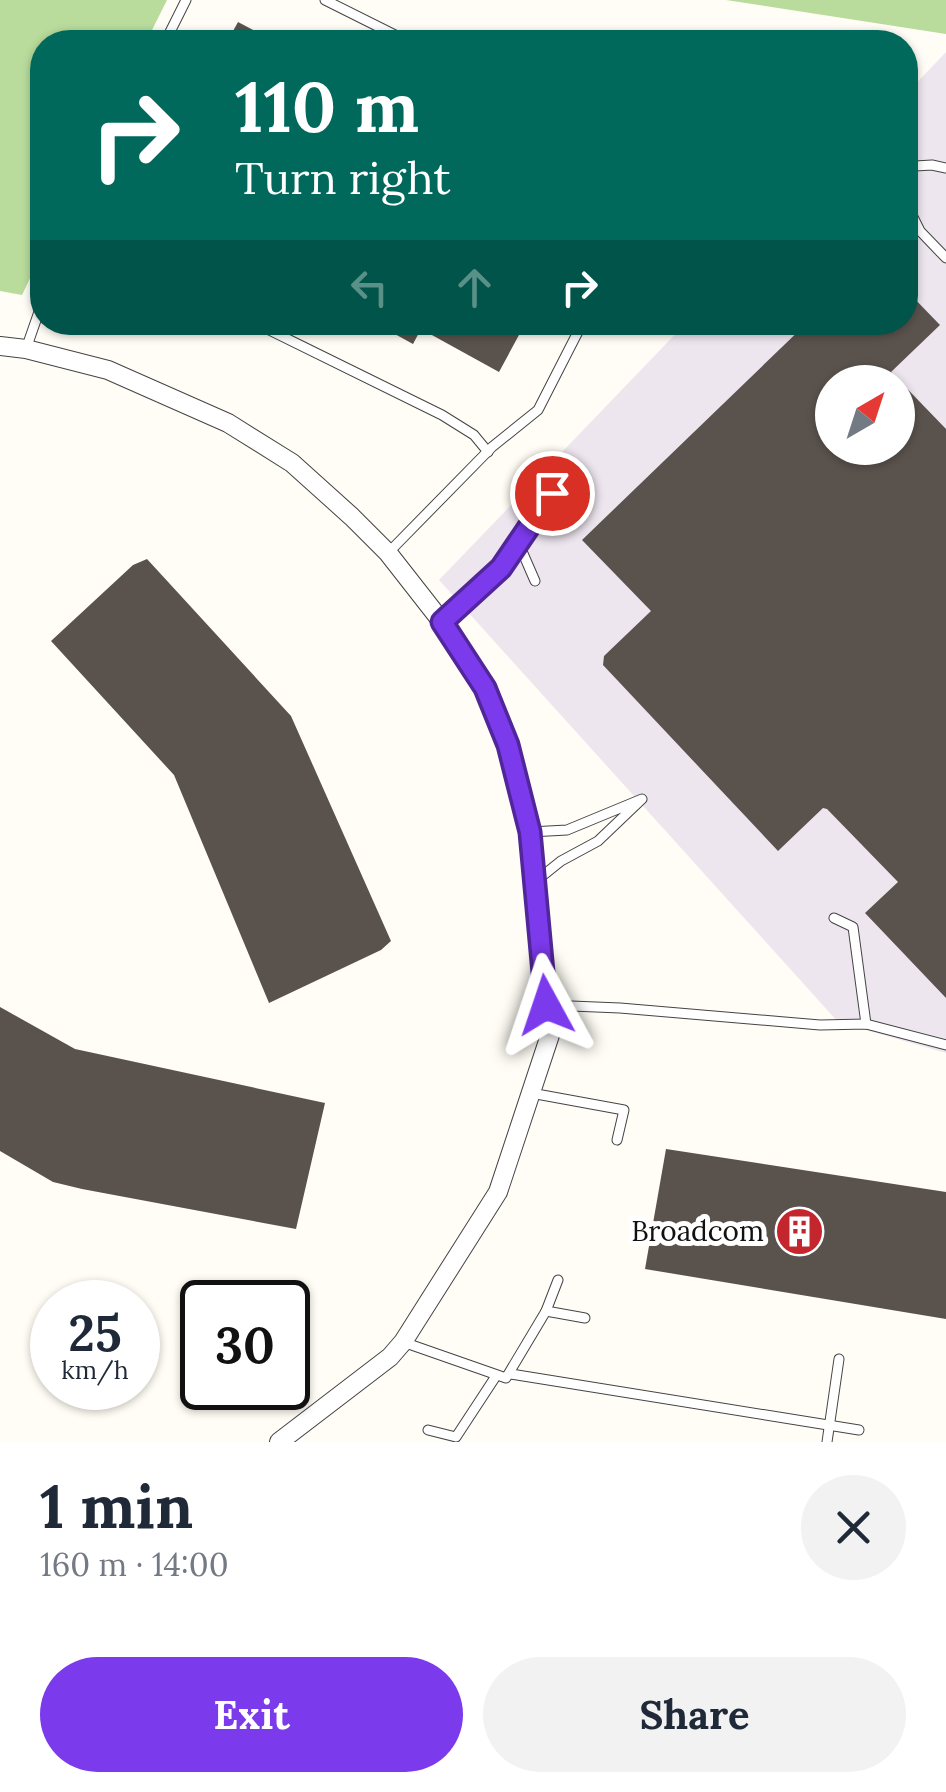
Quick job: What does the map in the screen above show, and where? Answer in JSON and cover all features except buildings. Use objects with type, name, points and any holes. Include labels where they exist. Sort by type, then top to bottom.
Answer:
[{"type":"street","points":[[0,346],[108,370],[228,423],[292,463],[388,554],[442,622],[485,688],[508,745],[530,832],[550,1035],[498,1192],[404,1342],[280,1442]]},
{"type":"lane","points":[[170,30],[186,0]]},
{"type":"lane","points":[[325,0],[385,30]]},
{"type":"lane","points":[[918,166],[946,168]]},
{"type":"lane","points":[[918,227],[946,258]]},
{"type":"lane","points":[[26,349],[31,335]]},
{"type":"lane","points":[[279,335],[442,415],[474,435],[488,452]]},
{"type":"lane","points":[[388,554],[488,452],[538,410],[576,335]]},
{"type":"lane","points":[[442,622],[501,568],[552,493]]},
{"type":"lane","points":[[518,542],[535,581]]},
{"type":"lane","points":[[530,832],[567,830],[642,799],[598,841],[561,860],[536,881]]},
{"type":"lane","points":[[834,918],[853,927],[866,1024]]},
{"type":"lane","points":[[546,1005],[820,1025],[866,1024],[946,1046]]},
{"type":"lane","points":[[531,1093],[624,1110],[617,1140]]},
{"type":"lane","points":[[404,1342],[506,1378],[546,1310],[558,1280]]},
{"type":"lane","points":[[546,1310],[585,1318]]},
{"type":"lane","points":[[827,1442],[839,1359]]},
{"type":"lane","points":[[511,1374],[859,1430]]},
{"type":"lane","points":[[428,1430],[456,1438],[496,1376]]},
{"type":"shaded area","points":[[946,52],[946,1053],[838,1022],[439,580],[674,335],[918,335],[918,81]]},
{"type":"green space","points":[[0,0],[167,0],[152,30],[30,30],[30,278],[22,295],[0,291]]},
{"type":"green space","points":[[726,0],[946,0],[946,34]]},
{"type":"place","name":"Broadcom","points":[[799,1231]]},
{"type":"route","points":[[546,1005],[530,832],[508,745],[485,688],[442,622],[501,568],[552,493]]}]
